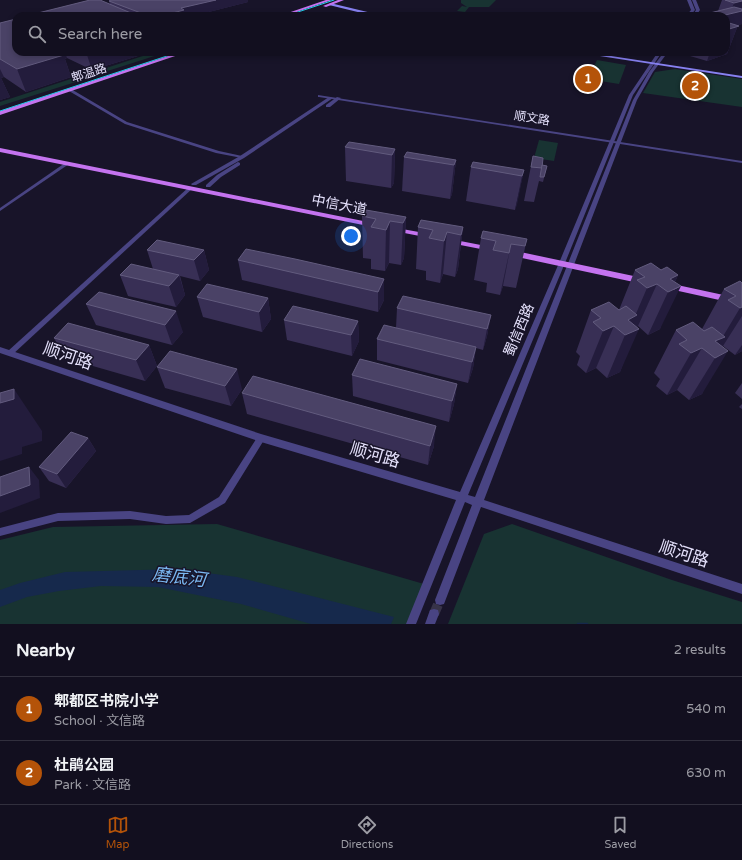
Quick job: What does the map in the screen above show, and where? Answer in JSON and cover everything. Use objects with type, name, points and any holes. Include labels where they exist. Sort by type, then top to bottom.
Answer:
[{"type":"main road","points":[[296,12],[342,0]]},
{"type":"main road","points":[[330,3],[360,12]]},
{"type":"main road","points":[[304,12],[330,3],[364,12]]},
{"type":"main road","name":"郫温路","points":[[0,108],[160,56]]},
{"type":"main road","name":"郫温路","points":[[0,113],[173,56]]},
{"type":"main road","points":[[605,56],[742,76]]},
{"type":"main road","points":[[612,56],[655,63]]},
{"type":"main road","name":"中信大道","points":[[0,145],[192,186],[567,261]]},
{"type":"main road","name":"中信大道","points":[[0,150],[67,164],[192,186],[208,186],[383,221],[499,245],[742,302]]},
{"type":"main road","name":"中信大道","points":[[656,281],[742,296]]},
{"type":"street","points":[[689,0],[693,10],[691,12]]},
{"type":"street","points":[[694,0],[698,10],[697,12]]},
{"type":"street","name":"蜀信西路","points":[[655,63],[658,56]]},
{"type":"street","name":"蜀信西路","points":[[440,600],[479,504],[567,261],[615,141],[631,95],[662,56]]},
{"type":"street","points":[[70,90],[126,123],[218,152],[242,157]]},
{"type":"street","name":"顺文路","points":[[319,96],[742,162]]},
{"type":"street","points":[[10,353],[192,186],[242,157],[331,98]]},
{"type":"street","points":[[208,186],[219,176],[339,98]]},
{"type":"street","points":[[0,210],[67,164]]},
{"type":"street","name":"蜀信西路","points":[[411,624],[462,497],[567,261]]},
{"type":"street","name":"顺河路","points":[[0,350],[261,438],[462,497],[479,504],[742,589]]},
{"type":"street","points":[[0,532],[58,517],[130,515],[166,520],[190,520],[222,500],[261,438]]},
{"type":"green space","points":[[461,0],[496,0],[489,7],[469,7],[465,12],[457,11],[462,6],[467,7],[461,3]]},
{"type":"green space","points":[[143,56],[154,56],[95,75],[91,73]]},
{"type":"green space","points":[[597,60],[626,65],[619,84],[588,79]]},
{"type":"green space","points":[[675,69],[742,79],[742,107],[643,93],[655,72]]},
{"type":"green space","points":[[77,77],[82,80],[0,106],[0,102]]},
{"type":"green space","points":[[539,140],[558,143],[554,161],[534,158]]},
{"type":"green space","points":[[217,524],[424,584],[407,624],[0,624],[0,540],[53,527]]},
{"type":"green space","points":[[512,524],[672,580],[742,602],[742,624],[448,624],[484,534]]},
{"type":"water","points":[[178,569],[237,577],[394,617],[391,624],[311,624],[241,604],[158,587],[101,586],[59,591],[27,597],[0,607],[0,590],[20,583],[65,572]]},
{"type":"building","points":[[90,0],[100,0],[128,12],[42,12]]},
{"type":"building","points":[[216,0],[181,8],[184,10],[176,12],[138,12],[109,1]]},
{"type":"building","points":[[725,0],[742,0],[742,1],[734,3]]},
{"type":"building","points":[[734,7],[742,9],[742,11],[730,14],[730,12],[714,12]]},
{"type":"building","points":[[12,20],[12,56],[61,56],[17,69],[0,59],[0,23]]},
{"type":"building","points":[[730,23],[739,26],[730,29]]},
{"type":"building","points":[[349,142],[395,149],[392,155],[345,147]]},
{"type":"building","points":[[407,152],[456,160],[454,165],[404,157]]},
{"type":"building","points":[[533,156],[543,158],[542,168],[531,167]]},
{"type":"building","points":[[473,162],[524,170],[522,176],[471,167]]},
{"type":"building","points":[[542,165],[547,166],[544,177],[540,177]]},
{"type":"building","points":[[366,210],[406,217],[403,223],[390,221],[386,230],[371,227],[376,219],[362,216]]},
{"type":"building","points":[[421,220],[463,227],[461,235],[447,232],[444,241],[429,238],[433,230],[418,227]]},
{"type":"building","points":[[483,231],[527,239],[525,246],[511,244],[509,253],[493,250],[496,241],[481,238]]},
{"type":"building","points":[[157,240],[204,250],[194,260],[147,250]]},
{"type":"building","points":[[246,249],[384,279],[378,292],[238,260]]},
{"type":"building","points":[[651,263],[661,270],[667,267],[678,275],[670,279],[681,286],[668,292],[657,284],[647,288],[637,280],[645,277],[635,270]]},
{"type":"building","points":[[131,264],[179,275],[169,286],[120,275]]},
{"type":"building","points":[[740,281],[742,283],[742,307],[740,308],[728,300],[736,296],[724,289]]},
{"type":"building","points":[[207,284],[268,298],[259,312],[197,297]]},
{"type":"building","points":[[99,292],[176,311],[165,325],[86,304]]},
{"type":"building","points":[[403,296],[491,315],[487,329],[397,308]]},
{"type":"building","points":[[609,302],[619,310],[626,306],[637,315],[628,320],[639,329],[625,335],[614,326],[603,331],[593,322],[601,318],[591,310]]},
{"type":"building","points":[[293,306],[358,321],[351,335],[284,320]]},
{"type":"building","points":[[693,322],[704,331],[712,327],[725,337],[715,341],[728,351],[715,358],[702,348],[691,353],[679,344],[687,340],[676,330]]},
{"type":"building","points":[[68,323],[149,345],[136,360],[54,338]]},
{"type":"building","points":[[384,325],[476,347],[472,362],[377,339]]},
{"type":"building","points":[[170,351],[237,369],[225,386],[157,367]]},
{"type":"building","points":[[360,359],[457,384],[452,401],[352,375]]},
{"type":"building","points":[[253,376],[436,426],[430,446],[242,393]]},
{"type":"building","points":[[14,389],[14,399],[0,403],[0,393]]},
{"type":"building","points":[[71,432],[88,438],[57,474],[39,467]]},
{"type":"building","points":[[29,467],[30,485],[0,496],[0,477]]},
{"type":"waterway","name":"磨底河","points":[[578,624],[587,624]]},
{"type":"tunnel","points":[[434,614],[440,600]]},
{"type":"tram line","points":[[298,12],[334,0]]},
{"type":"tram line","points":[[0,111],[167,56]]},
{"type":"place","name":"郫都区书院小学","points":[[588,79]]},
{"type":"place","name":"杜鹃公园","points":[[695,86]]}]
